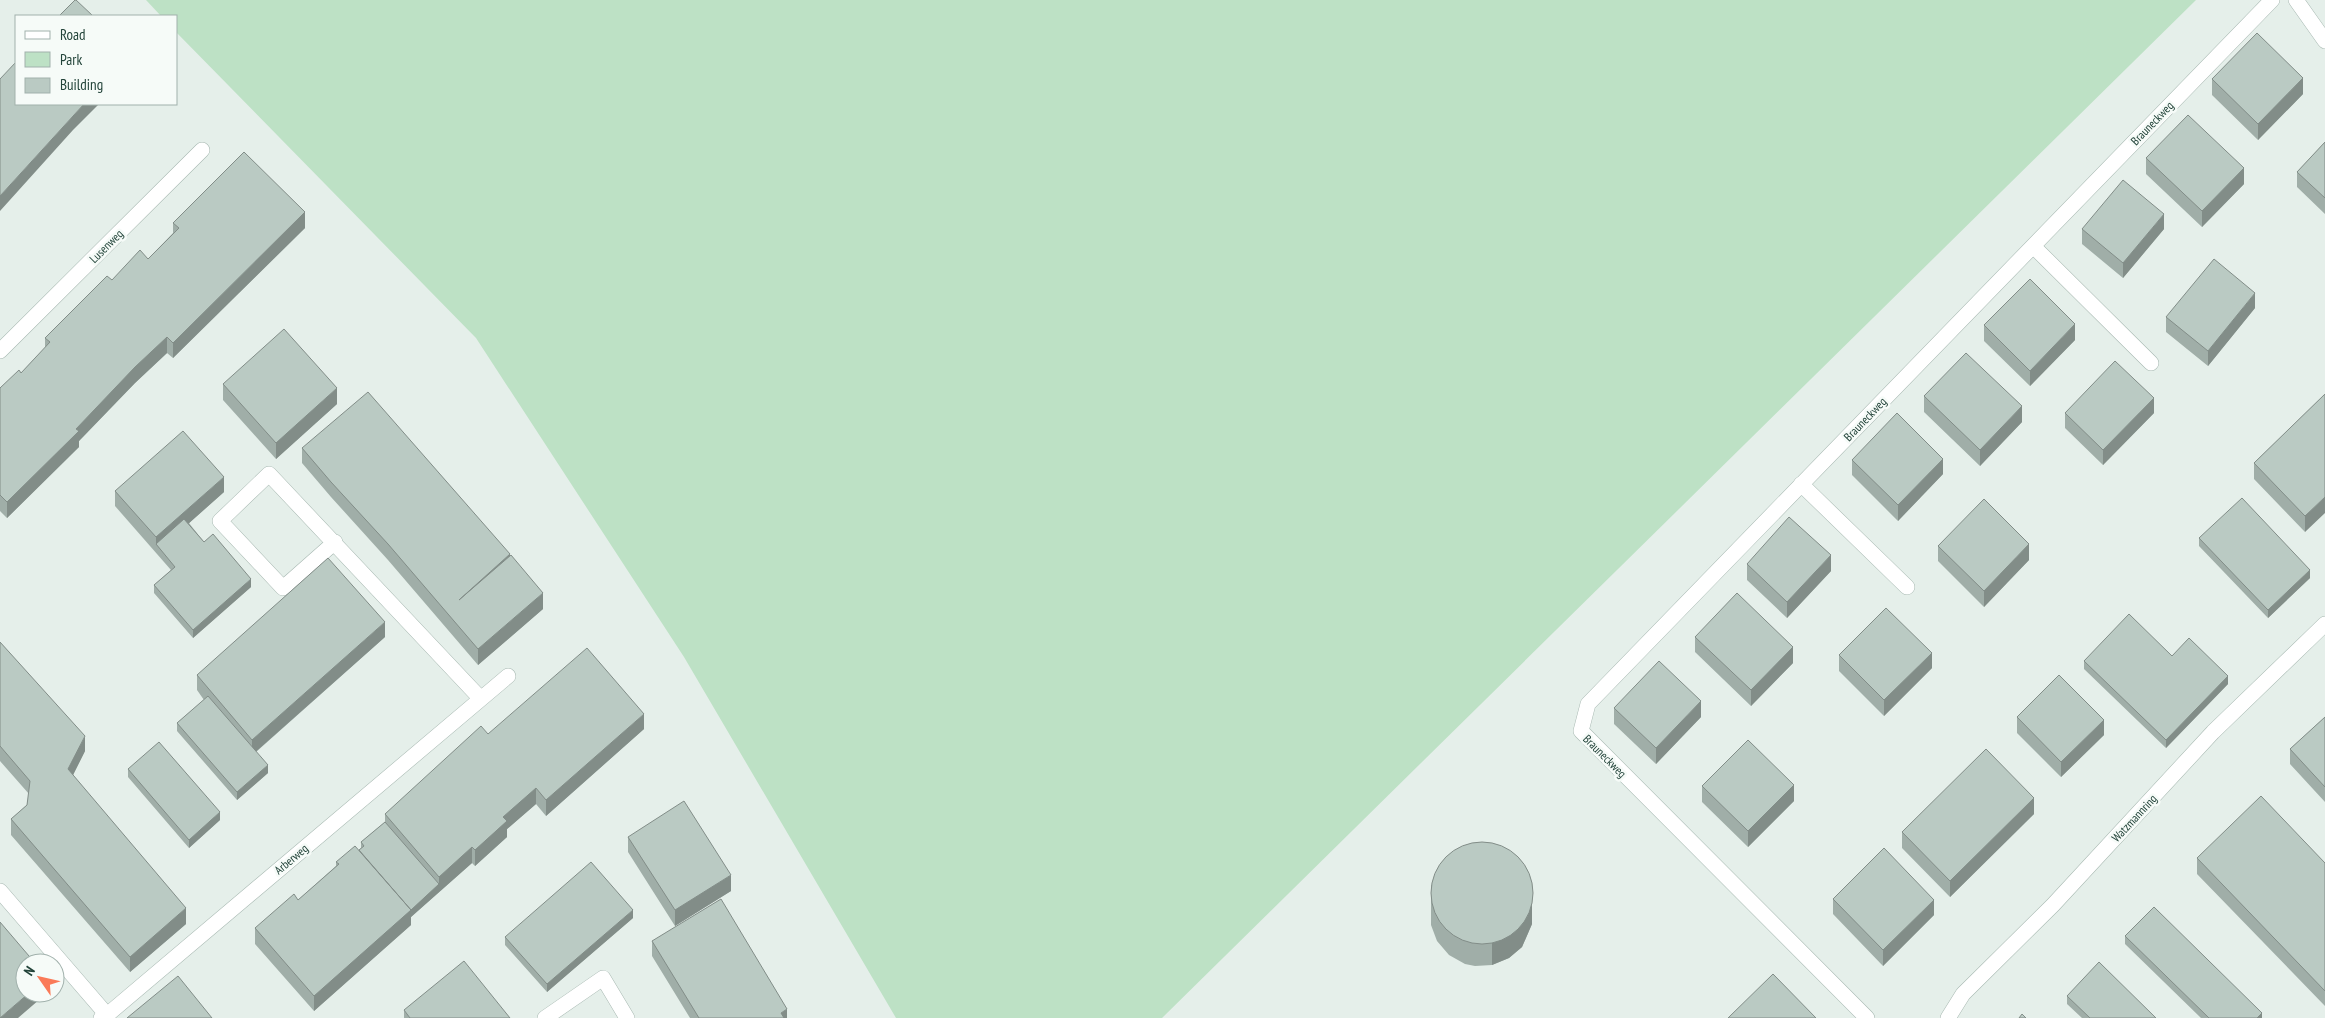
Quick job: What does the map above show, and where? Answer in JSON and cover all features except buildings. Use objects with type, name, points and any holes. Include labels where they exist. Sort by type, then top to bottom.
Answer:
[{"type":"street","name":"Brauneckweg","points":[[1867,1018],[1581,731],[1588,704],[2272,0]]},
{"type":"street","points":[[2296,0],[2325,41]]},
{"type":"street","name":"Lusenweg","points":[[3,341],[202,150]]},
{"type":"street","points":[[2033,246],[2151,363]]},
{"type":"street","points":[[335,542],[283,588],[220,521],[269,474],[335,542],[481,699]]},
{"type":"street","points":[[1801,484],[1907,587]]},
{"type":"street","name":"Watzmannring","points":[[1948,1018],[1963,994],[2053,905],[2214,732],[2325,624]]},
{"type":"street","name":"Arberweg","points":[[104,1017],[508,676]]},
{"type":"street","points":[[0,891],[104,1017]]},
{"type":"street","points":[[545,1018],[604,978],[627,1018]]},
{"type":"green space","points":[[146,0],[2196,0],[1162,1018],[896,1018],[684,657],[476,338],[178,34],[178,15],[160,15]]}]
